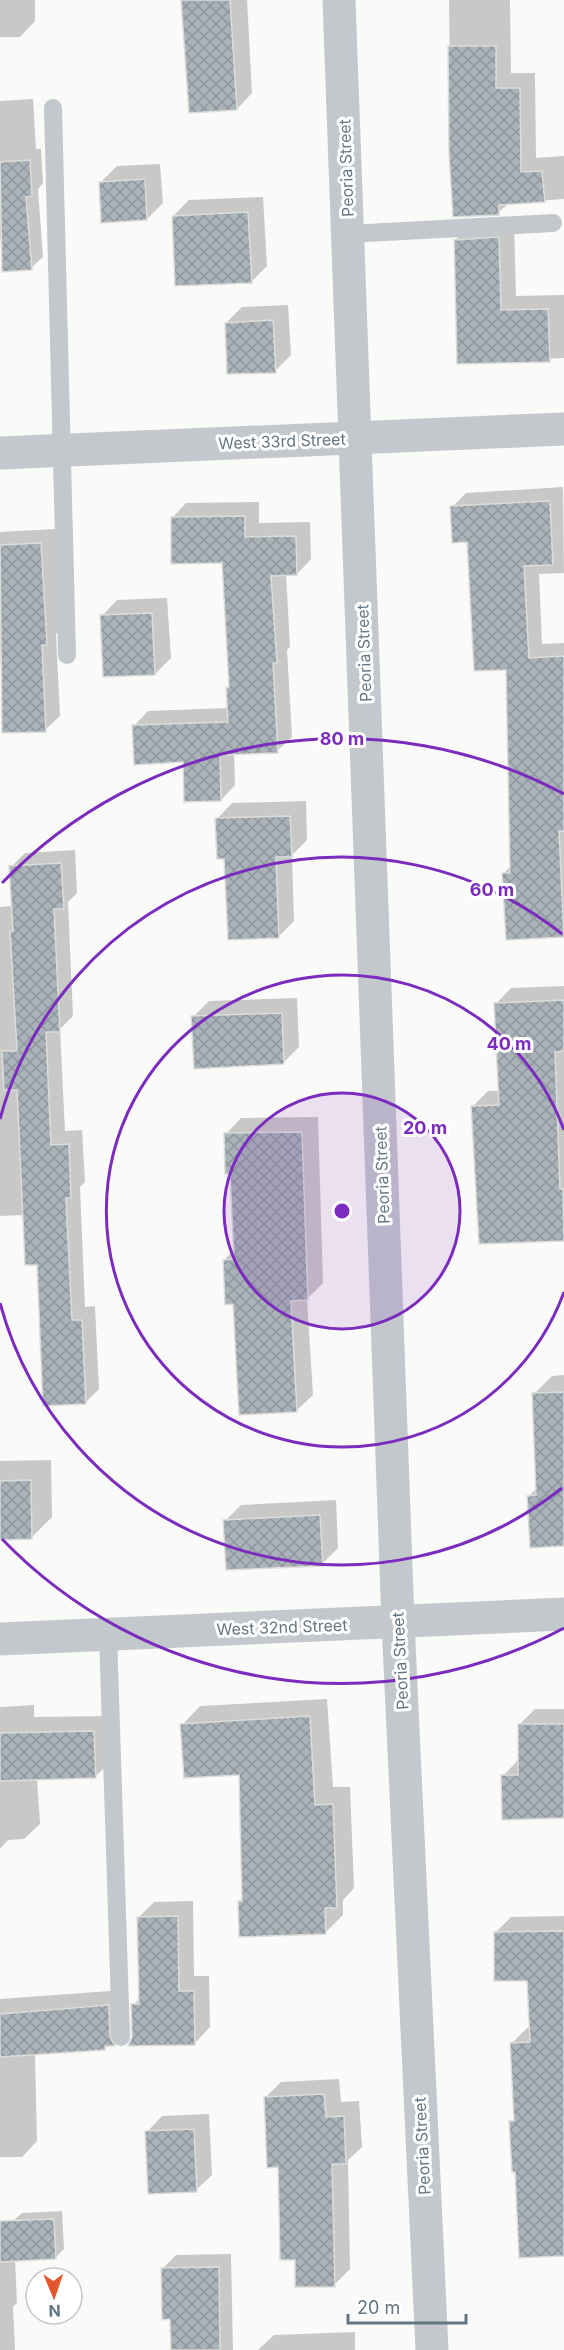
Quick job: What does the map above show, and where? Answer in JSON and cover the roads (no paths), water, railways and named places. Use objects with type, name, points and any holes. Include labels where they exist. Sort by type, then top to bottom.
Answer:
[{"type":"street","name":"Peoria Street","points":[[339,0],[398,1622],[432,2350]]},
{"type":"street","name":"West 33rd Street","points":[[0,453],[564,429]]},
{"type":"street","name":"West 32nd Street","points":[[0,1639],[564,1614]]},
{"type":"lane","points":[[53,108],[67,655]]},
{"type":"lane","points":[[348,234],[553,223]]},
{"type":"lane","points":[[108,1634],[121,2037]]}]
